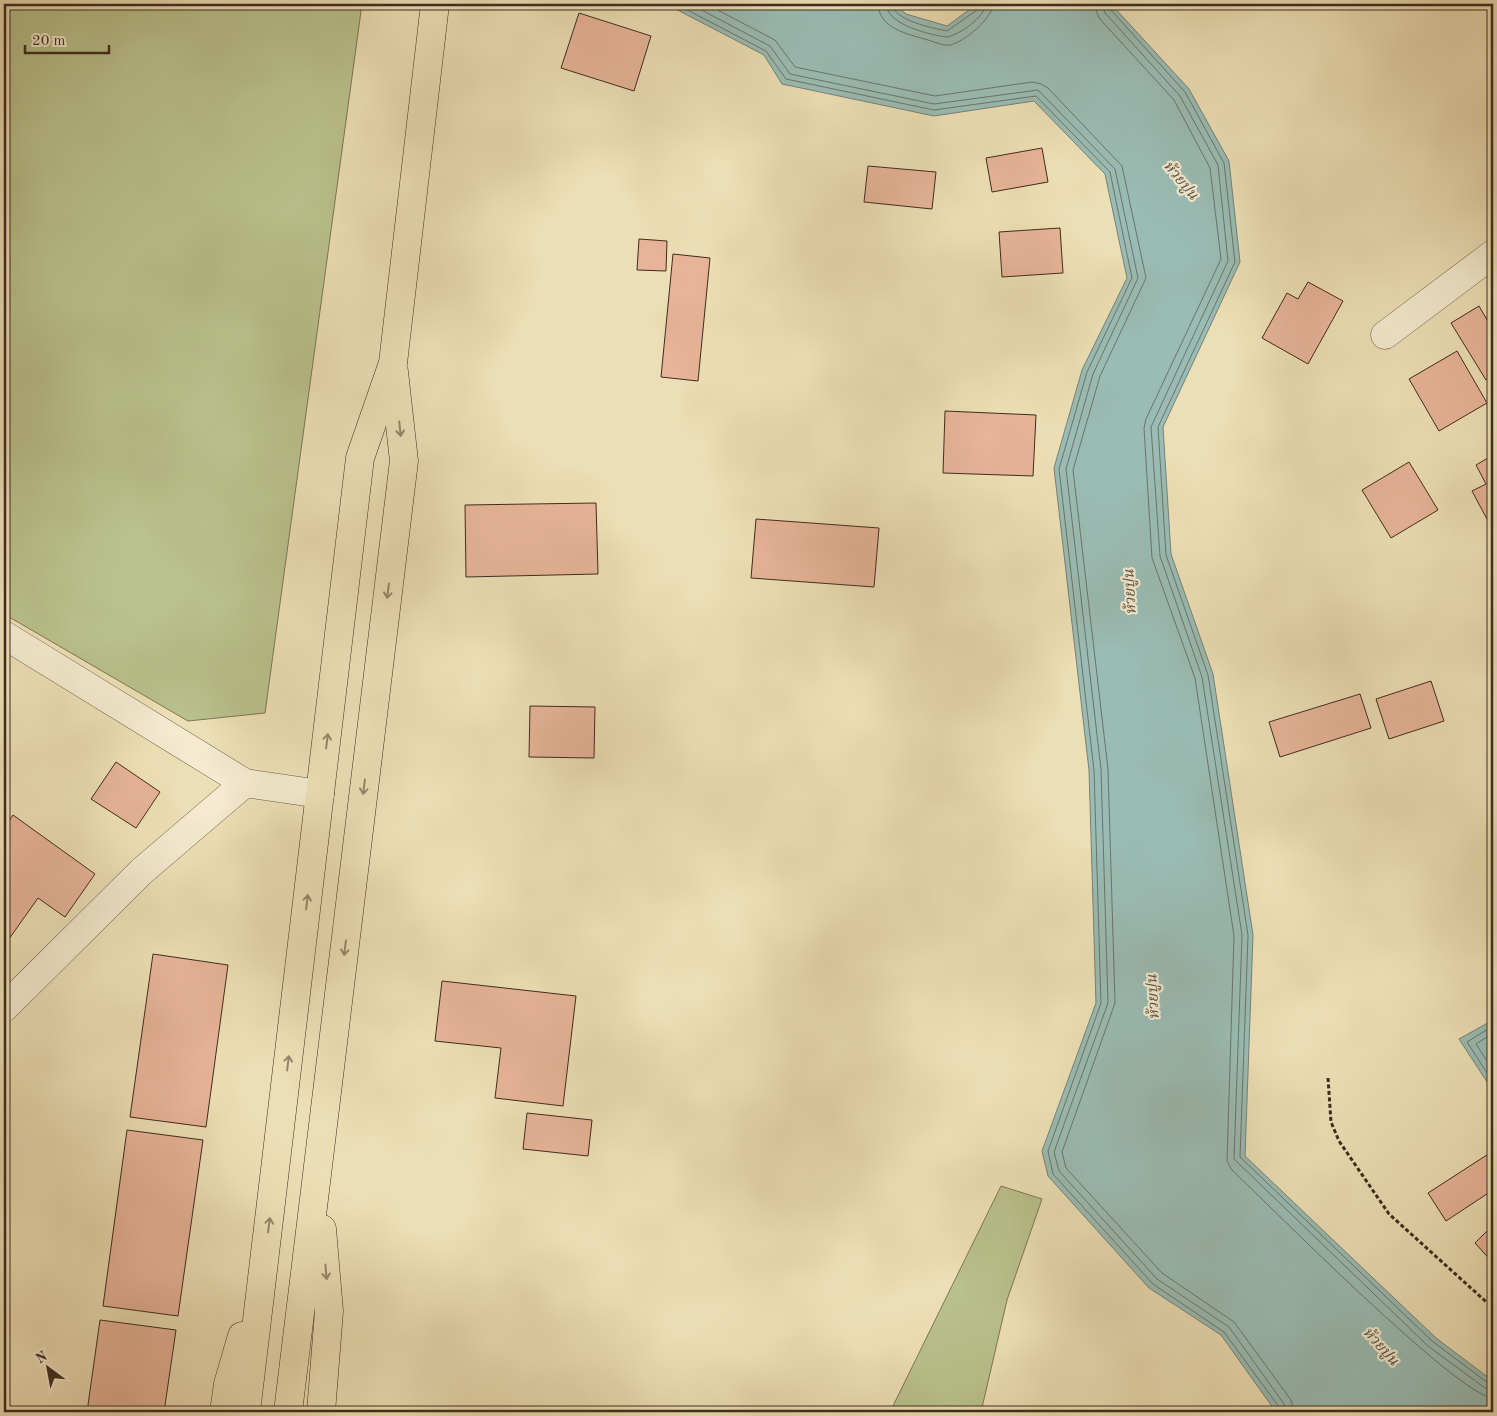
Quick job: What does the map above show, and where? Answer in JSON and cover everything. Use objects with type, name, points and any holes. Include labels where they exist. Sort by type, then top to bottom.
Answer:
[{"type":"main road","points":[[246,1412],[360,458],[393,363],[435,4]]},
{"type":"main road","points":[[288,1412],[404,461],[393,363]]},
{"type":"main road","points":[[318,1171],[329,1311],[320,1412]]},
{"type":"main road","points":[[224,1412],[228,1384],[264,1264]]},
{"type":"street","points":[[1385,335],[1493,254]]},
{"type":"street","points":[[4,635],[245,782],[320,794]]},
{"type":"street","points":[[9,995],[142,871],[245,782]]},
{"type":"path","points":[[1328,1078],[1331,1122],[1339,1141],[1389,1214],[1493,1308]]},
{"type":"green space","points":[[4,4],[362,4],[265,713],[188,721],[4,614]]},
{"type":"green space","points":[[1001,1186],[1042,1199],[1007,1300],[981,1412],[890,1412]]},
{"type":"water","name":"ห้วยปูน","points":[[666,4],[895,4],[906,14],[947,26],[977,4],[1111,4],[1189,89],[1229,161],[1240,262],[1163,427],[1171,554],[1213,674],[1253,935],[1245,1156],[1436,1338],[1493,1381],[1493,1412],[1276,1412],[1221,1335],[1149,1288],[1048,1176],[1042,1151],[1096,1003],[1089,770],[1054,468],[1082,370],[1127,278],[1105,174],[1034,101],[934,116],[782,84],[764,55]]},
{"type":"water","points":[[1493,1020],[1493,1091],[1459,1039]]},
{"type":"building","points":[[579,13],[651,36],[634,91],[561,68]]},
{"type":"building","points":[[1042,148],[1048,182],[992,192],[986,158]]},
{"type":"building","points":[[868,166],[936,172],[932,209],[864,202]]},
{"type":"building","points":[[1060,228],[1063,273],[1002,277],[999,232]]},
{"type":"building","points":[[639,239],[667,241],[666,271],[637,270]]},
{"type":"building","points":[[673,254],[710,258],[698,381],[661,377]]},
{"type":"building","points":[[1308,282],[1343,301],[1308,364],[1262,338],[1287,293],[1298,299]]},
{"type":"building","points":[[1479,306],[1493,330],[1493,375],[1486,380],[1451,323]]},
{"type":"building","points":[[1457,351],[1487,403],[1439,431],[1409,379]]},
{"type":"building","points":[[945,411],[1036,415],[1033,476],[943,473]]},
{"type":"building","points":[[1493,455],[1493,518],[1488,521],[1472,491],[1486,484],[1476,465]]},
{"type":"building","points":[[1409,462],[1438,510],[1391,538],[1362,490]]},
{"type":"building","points":[[596,503],[598,574],[466,577],[465,505]]},
{"type":"building","points":[[756,519],[879,528],[874,587],[751,578]]},
{"type":"building","points":[[1431,681],[1444,721],[1389,739],[1376,699]]},
{"type":"building","points":[[1360,694],[1371,728],[1280,757],[1269,722]]},
{"type":"building","points":[[530,706],[595,707],[594,758],[529,757]]},
{"type":"building","points":[[116,762],[160,792],[136,828],[91,799]]},
{"type":"building","points":[[13,815],[95,874],[65,917],[38,898],[4,946],[4,828]]},
{"type":"building","points":[[153,954],[228,965],[206,1127],[130,1117]]},
{"type":"building","points":[[442,981],[576,996],[563,1106],[495,1098],[501,1048],[435,1041]]},
{"type":"building","points":[[527,1113],[592,1120],[588,1156],[523,1149]]},
{"type":"building","points":[[127,1130],[203,1140],[178,1316],[103,1306]]},
{"type":"building","points":[[1493,1151],[1493,1190],[1446,1221],[1428,1193]]},
{"type":"building","points":[[1493,1225],[1493,1263],[1475,1243]]},
{"type":"building","points":[[100,1320],[176,1330],[164,1412],[87,1412]]}]
